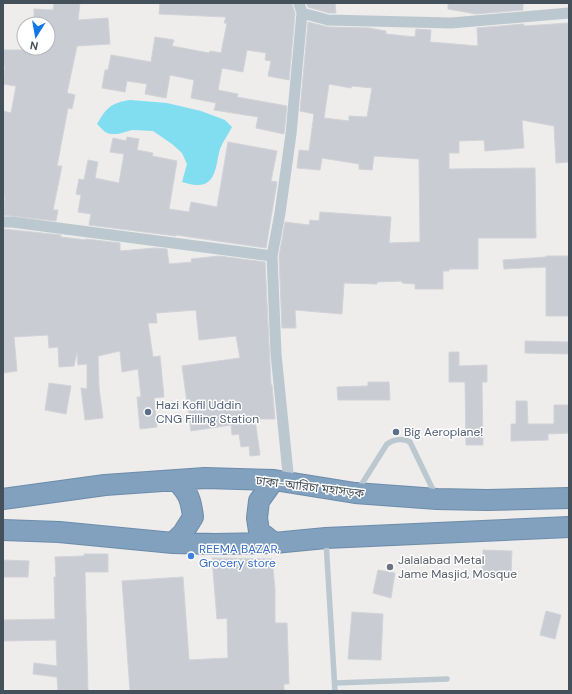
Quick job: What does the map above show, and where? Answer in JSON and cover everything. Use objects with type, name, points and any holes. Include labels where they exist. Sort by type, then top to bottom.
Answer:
[{"type":"highway","name":"ঢাকা-আরিচা মহাসড়ক","points":[[3,499],[105,486],[205,478],[281,482],[355,493],[437,499],[487,500],[569,498]]},
{"type":"highway","points":[[173,543],[183,533],[193,517],[191,501],[186,491],[177,481]]},
{"type":"highway","points":[[274,543],[259,531],[257,518],[259,501],[281,482]]},
{"type":"highway","points":[[3,530],[59,532],[173,543],[274,543],[326,538],[569,527]]},
{"type":"street","points":[[281,482],[272,256],[280,213],[291,134],[301,8],[328,20],[451,23],[569,14]]},
{"type":"street","points":[[3,222],[272,256]]},
{"type":"lane","points":[[355,493],[387,444],[392,441],[406,439],[410,442],[437,499]]},
{"type":"lane","points":[[326,538],[335,691]]},
{"type":"lane","points":[[335,683],[447,679]]},
{"type":"water","points":[[130,100],[167,103],[201,111],[225,120],[232,127],[221,146],[214,172],[208,182],[197,185],[182,182],[187,164],[182,153],[153,131],[132,130],[118,134],[110,134],[105,132],[97,124],[107,110],[114,104]]},
{"type":"building","points":[[54,3],[80,3],[78,20],[108,18],[110,44],[77,46],[67,93],[75,95],[72,109],[68,108],[57,166],[62,166],[53,210],[58,210],[56,221],[3,215],[5,196],[3,195],[3,111],[11,113],[16,86],[3,84],[5,66],[3,66],[3,50],[16,50],[16,56],[56,56],[56,16],[34,16],[34,9],[53,10]]},
{"type":"building","points":[[160,3],[292,3],[295,14],[289,80],[268,76],[271,61],[265,60],[266,53],[247,50],[243,72],[222,68],[218,90],[238,94],[237,97],[287,106],[284,134],[256,128],[258,117],[214,110],[216,103],[191,98],[194,80],[170,75],[166,98],[145,94],[147,84],[127,81],[125,92],[102,88],[105,70],[108,70],[111,55],[151,62],[155,37],[174,40],[172,46],[209,53],[210,51],[221,53],[227,23],[224,23],[226,17],[159,14]]},
{"type":"building","points":[[306,3],[335,3],[336,13],[329,13],[308,7]]},
{"type":"building","points":[[448,3],[523,3],[523,10],[476,14],[448,9]]},
{"type":"building","points":[[308,22],[328,27],[369,28],[386,31],[386,34],[415,37],[416,29],[431,30],[430,42],[478,46],[477,28],[524,24],[524,26],[569,23],[569,162],[556,163],[554,126],[522,120],[524,148],[485,151],[484,140],[459,141],[459,153],[449,153],[449,169],[535,168],[536,238],[478,238],[478,269],[449,269],[449,271],[443,271],[443,289],[415,289],[415,284],[402,283],[402,281],[377,282],[377,284],[344,283],[342,314],[295,310],[296,328],[282,328],[279,256],[285,222],[309,225],[310,220],[319,221],[320,212],[391,217],[389,243],[420,242],[419,159],[374,156],[372,170],[359,169],[359,164],[322,158],[320,170],[297,168],[299,150],[309,151],[314,114],[300,111]],"holes":[[[329,84],[351,88],[352,86],[372,88],[367,117],[349,116],[349,121],[324,118]]]},
{"type":"building","points":[[127,137],[139,139],[137,150],[153,153],[152,156],[177,161],[169,209],[189,212],[191,202],[217,207],[228,142],[277,151],[271,181],[277,182],[266,248],[176,235],[89,225],[91,214],[78,212],[81,195],[76,194],[79,179],[84,180],[88,160],[98,162],[95,178],[119,183],[124,154],[110,152],[113,138],[126,141]]},
{"type":"building","points":[[3,229],[120,243],[120,251],[155,248],[167,249],[169,264],[192,262],[191,259],[219,256],[265,262],[271,385],[275,419],[255,419],[260,455],[250,456],[249,446],[241,447],[239,434],[232,435],[231,425],[191,431],[182,366],[240,358],[236,336],[199,340],[196,310],[156,313],[157,323],[148,323],[153,357],[160,356],[164,397],[154,398],[157,427],[140,429],[137,397],[141,397],[138,369],[122,372],[120,351],[98,356],[99,388],[103,418],[85,420],[81,388],[87,389],[87,364],[78,365],[77,352],[74,366],[59,367],[58,347],[49,348],[48,335],[14,337],[17,371],[3,373]]},
{"type":"building","points":[[546,256],[569,256],[569,316],[546,316],[546,267],[504,269],[503,260]]},
{"type":"building","points":[[525,341],[569,342],[569,354],[525,353]]},
{"type":"building","points":[[449,352],[459,352],[459,366],[487,365],[487,382],[482,382],[483,445],[466,445],[465,382],[449,382]]},
{"type":"building","points":[[368,382],[389,382],[390,400],[338,400],[337,387],[368,386]]},
{"type":"building","points":[[49,383],[71,386],[66,414],[45,410]]},
{"type":"building","points":[[516,401],[527,401],[528,424],[554,424],[554,405],[569,405],[569,433],[548,434],[548,440],[511,441],[511,424],[516,424]]},
{"type":"building","points":[[483,550],[512,551],[511,573],[482,572]]},
{"type":"building","points":[[84,554],[108,554],[108,572],[85,572],[88,691],[58,691],[57,677],[33,674],[34,663],[57,666],[56,640],[3,641],[3,620],[55,619],[55,557],[84,556]]},
{"type":"building","points":[[212,558],[272,559],[275,589],[275,623],[287,623],[289,684],[284,684],[284,691],[130,691],[122,581],[183,577],[189,660],[228,658],[227,618],[217,619]]},
{"type":"building","points":[[3,560],[29,561],[28,577],[3,577]]},
{"type":"building","points":[[378,570],[395,573],[391,598],[373,593]]},
{"type":"building","points":[[546,611],[561,615],[555,639],[540,635]]},
{"type":"building","points":[[352,612],[383,614],[381,660],[348,659]]},
{"type":"place","name":"Hazi Kofil Uddin CNG Filling Station","points":[[148,412]]},
{"type":"place","name":"Big Aeroplane!","points":[[396,432]]},
{"type":"place","name":"REEMA BAZAR, Grocery store","points":[[191,556]]},
{"type":"place","name":"Jalalabad Metal Jame Masjid, Mosque","points":[[390,567]]}]
